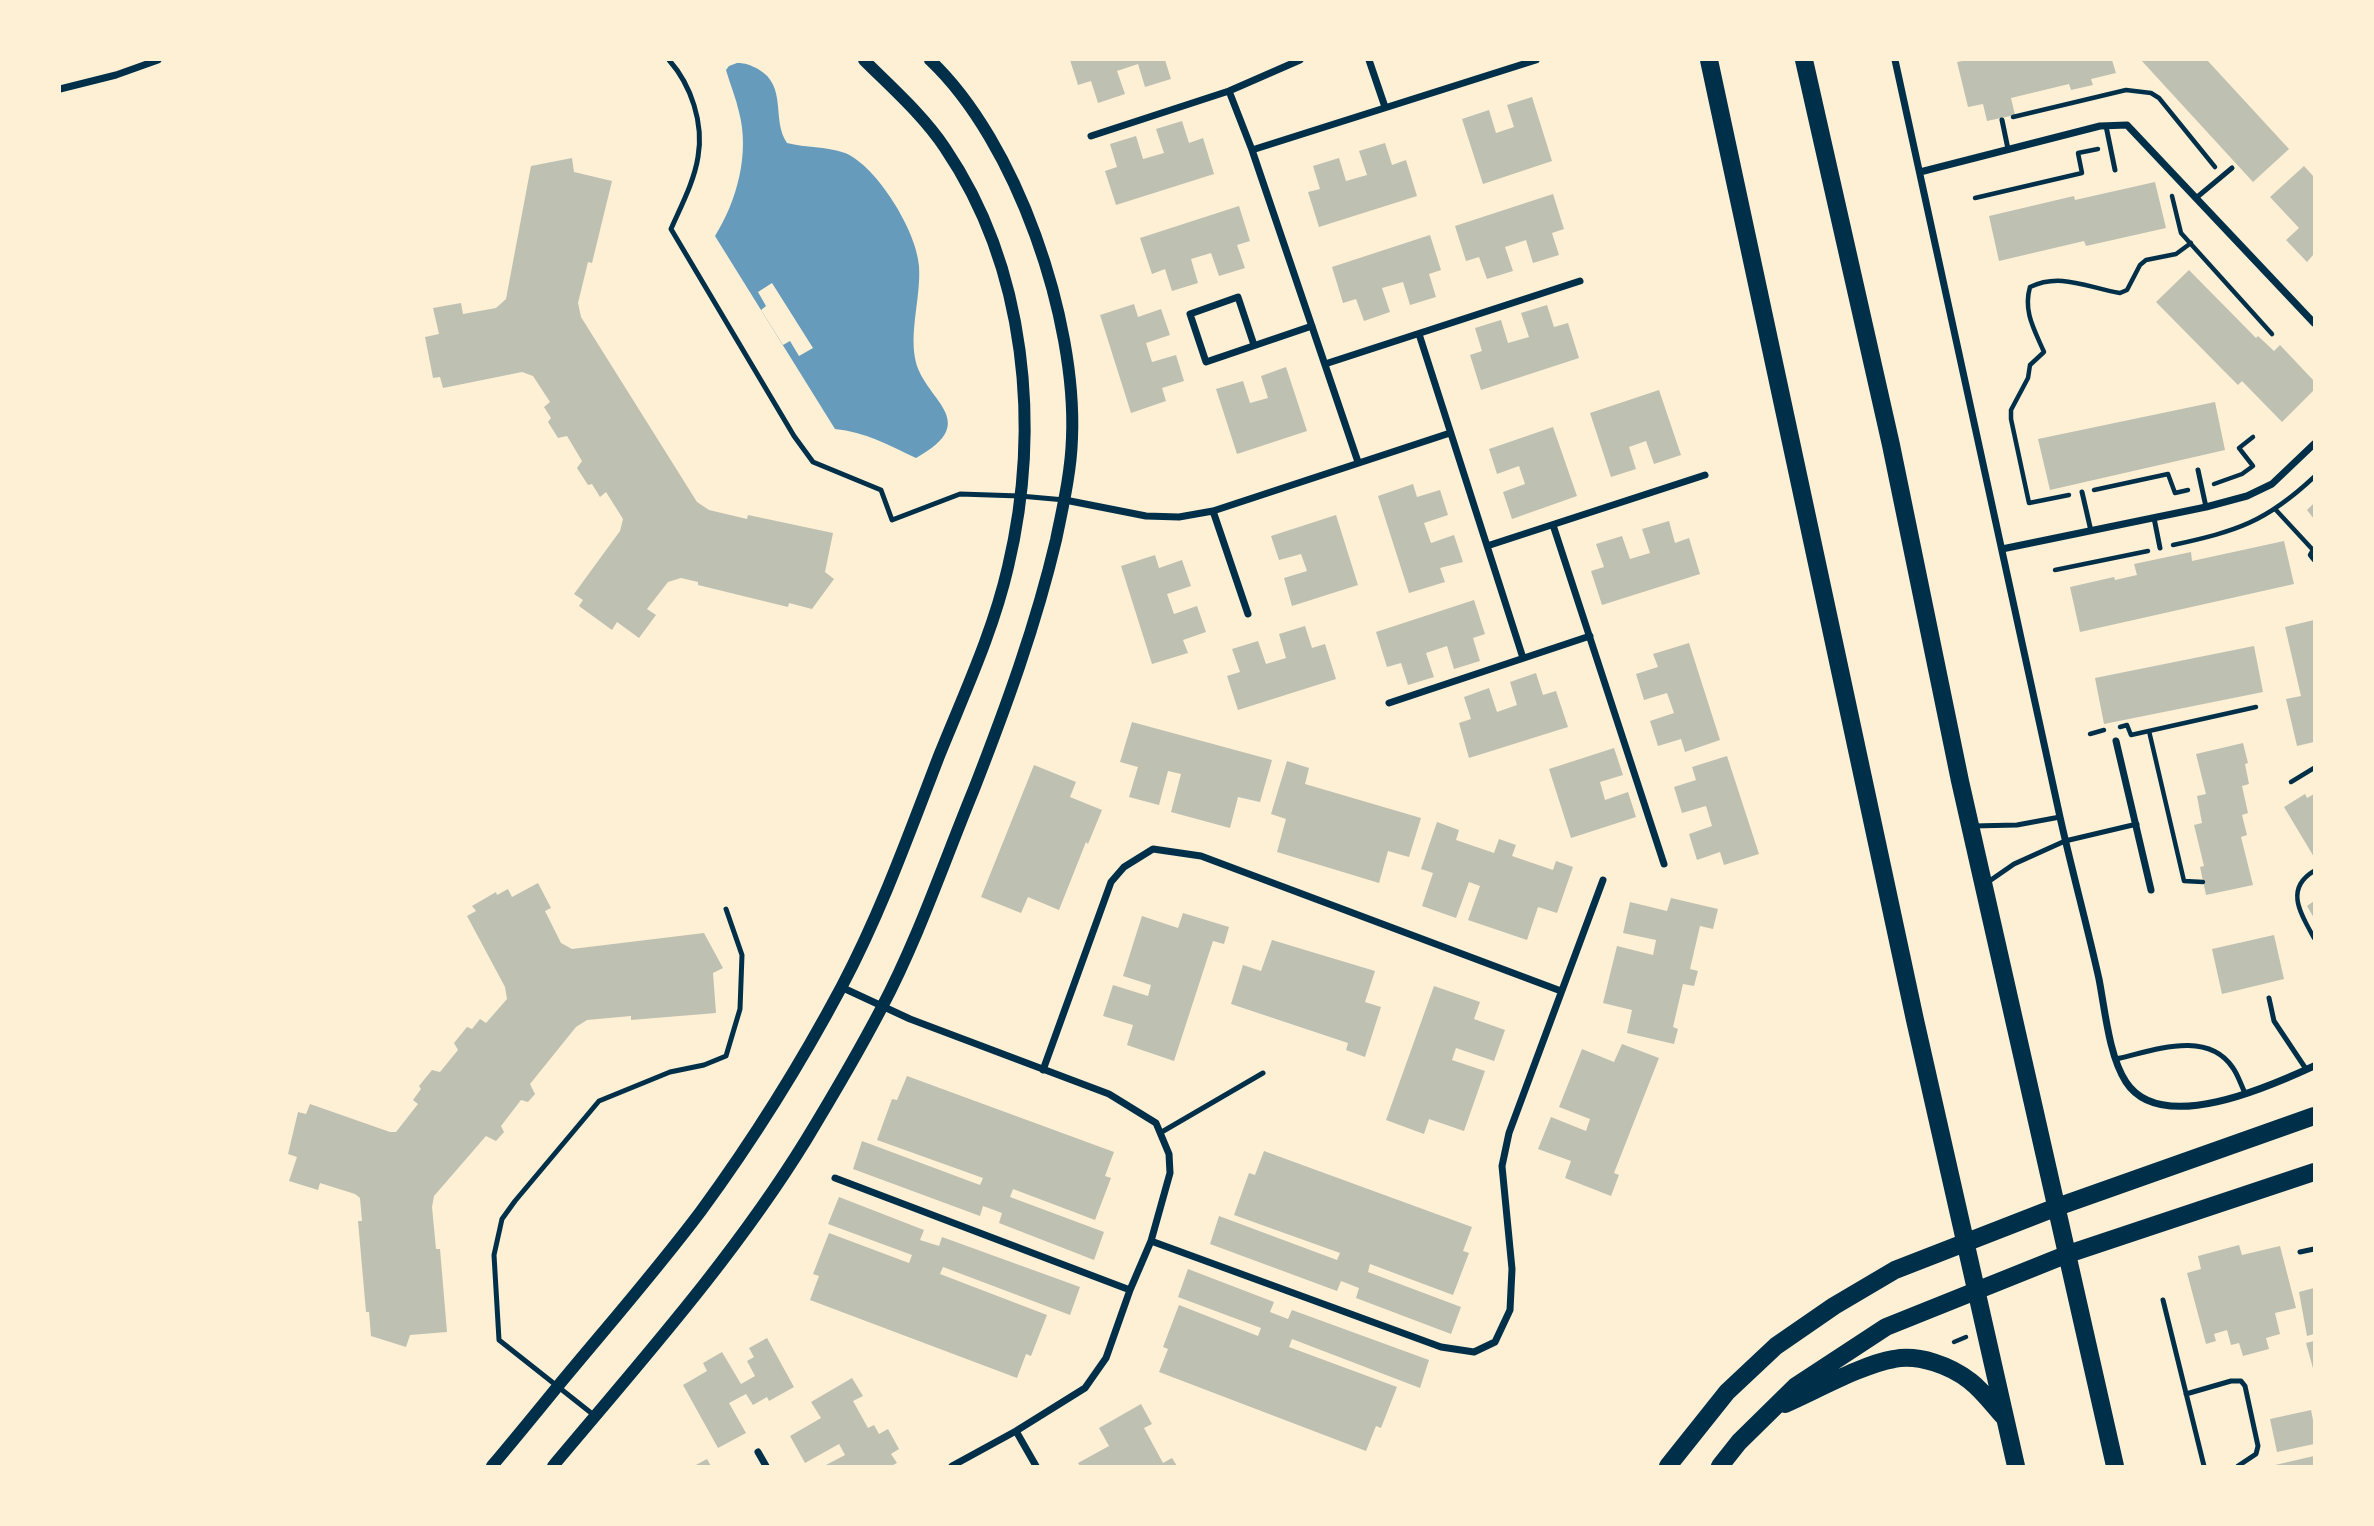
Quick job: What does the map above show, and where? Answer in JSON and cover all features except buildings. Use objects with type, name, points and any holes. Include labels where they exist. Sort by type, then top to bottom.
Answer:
[{"type":"main road","points":[[1709,60],[1964,1242],[2016,1466]]},
{"type":"main road","points":[[1804,60],[1888,432],[1970,826],[2115,1466]]},
{"type":"main road","points":[[1668,1466],[1727,1392],[1776,1346],[1834,1306],[1895,1270],[2057,1207],[2315,1116]]},
{"type":"main road","points":[[1720,1466],[1796,1386],[1886,1327],[2068,1254],[2315,1172]]},
{"type":"main road","points":[[1772,1410],[1874,1364],[1896,1358],[1921,1359],[1948,1368],[1971,1381],[2005,1418]]},
{"type":"street","points":[[60,89],[116,75],[158,60]]},
{"type":"street","points":[[492,1466],[625,1308],[702,1209],[768,1113],[841,988],[879,912],[992,624],[1009,565],[1025,442],[1024,381],[1013,315],[992,243],[969,187],[945,147],[922,118],[864,60]]},
{"type":"street","points":[[552,1466],[738,1241],[805,1141],[882,1007],[918,929],[1008,703],[1045,585],[1065,500],[1072,439],[1072,380],[1056,301],[1031,220],[1009,174],[979,120],[930,60]]},
{"type":"street","points":[[1091,135],[1229,91],[1300,60]]},
{"type":"street","points":[[1369,60],[1385,107]]},
{"type":"street","points":[[1252,150],[1536,60]]},
{"type":"street","points":[[1895,60],[2065,841],[2091,942],[2116,1059],[2127,1084],[2139,1094],[2164,1107],[2186,1107],[2224,1100],[2315,1066]]},
{"type":"street","points":[[1229,91],[1252,150],[1358,462]]},
{"type":"street","points":[[1920,172],[2106,126],[2127,125],[2315,323]]},
{"type":"street","points":[[1325,364],[1580,281]]},
{"type":"street","points":[[1254,345],[1238,297],[1190,314],[1206,362],[1312,326]]},
{"type":"street","points":[[1419,334],[1523,658]]},
{"type":"street","points":[[1065,500],[1146,516],[1179,517],[1213,511],[1450,433]]},
{"type":"street","points":[[2002,550],[2248,496],[2272,484],[2315,444]]},
{"type":"street","points":[[1487,546],[1705,475]]},
{"type":"street","points":[[1213,511],[1248,614]]},
{"type":"street","points":[[1553,524],[1664,864]]},
{"type":"street","points":[[1389,703],[1590,636]]},
{"type":"street","points":[[2116,741],[2151,890]]},
{"type":"street","points":[[1043,1070],[1111,882],[1124,867],[1153,849],[1201,856],[1561,991]]},
{"type":"street","points":[[1151,1241],[1441,1347],[1474,1352],[1496,1342],[1510,1310],[1512,1269],[1502,1167],[1508,1133],[1603,880]]},
{"type":"street","points":[[841,988],[882,1007],[1109,1094],[1156,1123],[1169,1154],[1170,1173],[1151,1241],[1106,1358],[1085,1388],[1016,1431],[952,1466]]},
{"type":"street","points":[[835,1178],[1130,1290]]},
{"type":"street","points":[[1016,1431],[1036,1466]]},
{"type":"street","points":[[758,1452],[766,1466]]},
{"type":"lane","points":[[669,60],[686,84],[695,107],[699,146],[693,174],[671,229],[794,436],[813,462],[881,490],[892,520],[960,494],[1065,500]]},
{"type":"lane","points":[[2002,120],[2008,149]]},
{"type":"lane","points":[[2106,126],[2115,170]]},
{"type":"lane","points":[[2196,198],[2232,168]]},
{"type":"lane","points":[[2198,470],[2206,507]]},
{"type":"lane","points":[[2082,492],[2091,531]]},
{"type":"lane","points":[[2154,518],[2160,548]]},
{"type":"lane","points":[[1970,826],[2017,825],[2060,817]]},
{"type":"lane","points":[[1984,885],[2014,864],[2065,841],[2137,824]]},
{"type":"lane","points":[[595,1416],[499,1340],[494,1255],[502,1219],[598,1101],[670,1073],[704,1065],[726,1056],[740,1009],[743,955],[726,909]]},
{"type":"lane","points":[[2269,998],[2274,1021],[2306,1069]]},
{"type":"lane","points":[[2116,1059],[2178,1045],[2208,1047],[2232,1066],[2245,1093]]},
{"type":"lane","points":[[1160,1133],[1263,1073]]},
{"type":"lane","points":[[2300,1252],[2315,1249]]},
{"type":"lane","points":[[2163,1300],[2204,1466]]},
{"type":"lane","points":[[2186,1394],[2231,1381],[2241,1381],[2245,1385],[2258,1446],[2256,1454],[2238,1466]]},
{"type":"path","points":[[1975,198],[2082,173],[2078,153],[2110,146]]},
{"type":"path","points":[[2169,185],[2182,233],[2272,334]]},
{"type":"path","points":[[2191,243],[2176,254],[2146,260],[2140,265],[2127,290],[2120,293],[2057,279],[2044,280],[2030,287],[2026,301],[2044,352],[2030,365],[2028,378],[2011,410],[2029,503],[2168,474],[2175,493],[2202,487],[2242,474],[2253,466],[2239,448],[2253,437]]},
{"type":"path","points":[[2055,570],[2220,534],[2246,525],[2276,510],[2315,477]]},
{"type":"path","points":[[2276,510],[2313,550],[2310,555],[2315,560]]},
{"type":"path","points":[[2090,734],[2127,725],[2131,735],[2256,707]]},
{"type":"path","points":[[2149,731],[2184,881],[2203,882]]},
{"type":"path","points":[[2291,782],[2315,768]]},
{"type":"path","points":[[2315,871],[2300,881],[2297,897],[2315,938]]},
{"type":"path","points":[[1947,1353],[1954,1342],[1952,1334]]},
{"type":"water","points":[[737,63],[758,69],[773,84],[782,134],[787,143],[838,151],[857,160],[882,186],[911,236],[919,266],[915,358],[920,373],[948,421],[946,432],[936,445],[916,458],[867,436],[835,429],[715,236],[730,208],[742,160],[742,128],[726,70]]},
{"type":"pier","points":[[772,283],[813,348],[799,356],[790,341],[783,345],[761,310],[766,306],[758,292]]}]
